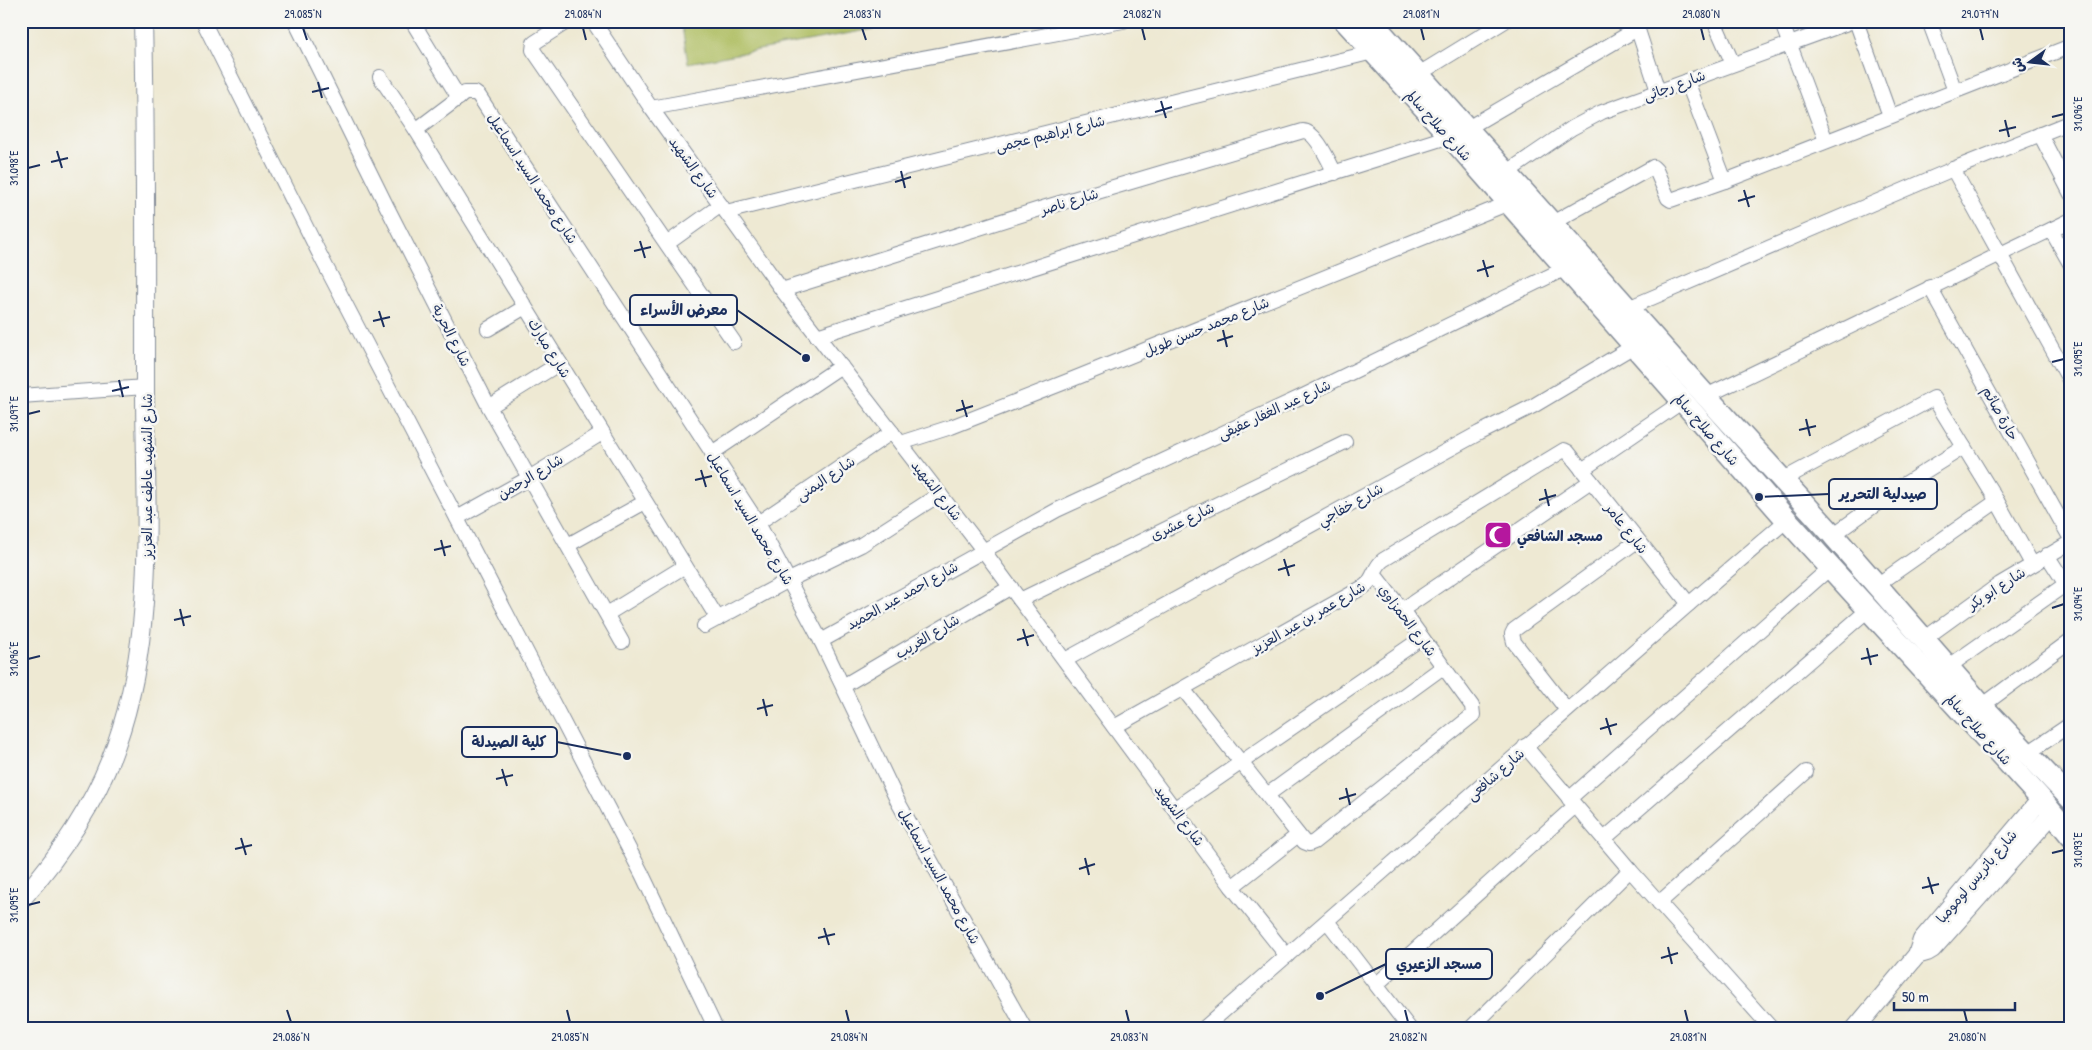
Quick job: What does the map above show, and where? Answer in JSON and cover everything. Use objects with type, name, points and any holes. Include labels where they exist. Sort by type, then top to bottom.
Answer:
[{"type":"main road","name":"شارع صلاح سالم","points":[[1345,21],[1373,52],[1458,133],[1506,173],[1833,535],[1982,706],[2069,793]]},
{"type":"main road","name":"شارع صلاح سالم","points":[[1371,21],[1417,75],[1509,204],[1787,520],[2047,806],[2071,836]]},
{"type":"street","name":"شارع الشهيد عاطف عبد العزيز","points":[[21,900],[59,853],[91,801],[116,746],[135,674],[144,602],[146,188],[143,21]]},
{"type":"street","points":[[203,21],[323,261],[642,874],[716,1029]]},
{"type":"street","name":"شارع الحرية","points":[[295,21],[390,213],[490,407],[622,642]]},
{"type":"street","points":[[412,21],[459,98],[416,130]]},
{"type":"street","points":[[568,21],[534,43],[533,50],[668,243],[734,342]]},
{"type":"street","name":"شارع الشهيد","points":[[593,21],[651,108],[782,290],[983,550],[1286,956]]},
{"type":"street","points":[[651,108],[1123,21]]},
{"type":"street","points":[[1417,75],[1505,21]]},
{"type":"street","points":[[1714,21],[1733,64]]},
{"type":"street","points":[[1781,21],[1826,141]]},
{"type":"street","points":[[1929,21],[1954,91]]},
{"type":"street","points":[[1851,22],[1890,116]]},
{"type":"street","name":"شارع رجائى","points":[[1506,173],[1586,119],[1618,105],[1851,22]]},
{"type":"street","points":[[818,336],[1458,133],[1636,25],[1658,91]]},
{"type":"street","points":[[1552,223],[1650,168],[1655,168],[1668,198],[1671,200],[1725,181],[2071,46]]},
{"type":"street","name":"شارع ابراهيم عجمى","points":[[724,209],[1373,52]]},
{"type":"street","name":"شارع مبارك","points":[[380,77],[416,130],[718,619]]},
{"type":"street","points":[[1687,80],[1725,181]]},
{"type":"street","name":"شارع محمد السيد اسماعيل","points":[[459,98],[470,92],[479,96],[758,523],[821,641],[898,802],[1025,1029]]},
{"type":"street","points":[[1628,308],[1954,169],[2071,122]]},
{"type":"street","name":"شارع ناصر","points":[[782,290],[1044,208],[1304,131],[1308,131],[1314,136],[1336,173]]},
{"type":"street","points":[[2040,134],[2071,194]]},
{"type":"street","points":[[1954,169],[2071,384]]},
{"type":"street","name":"شارع محمد حسن طويل","points":[[897,438],[951,427],[1509,204]]},
{"type":"street","points":[[668,243],[724,209]]},
{"type":"street","points":[[1706,396],[2071,220]]},
{"type":"street","points":[[2051,230],[2071,265]]},
{"type":"street","name":"شارع عبد الغفار عفيفى","points":[[983,550],[1057,510],[1305,395],[1566,268]]},
{"type":"street","name":"حارة صائم","points":[[1930,287],[2071,540]]},
{"type":"street","points":[[488,329],[525,307]]},
{"type":"street","name":"شارع خفاجي","points":[[1065,660],[1479,433],[1533,406],[1634,346]]},
{"type":"street","points":[[490,407],[560,363]]},
{"type":"street","points":[[712,453],[841,366]]},
{"type":"street","points":[[21,396],[145,387]]},
{"type":"street","points":[[1782,480],[1932,398],[1997,501],[2032,564]]},
{"type":"street","points":[[1402,610],[1683,401]]},
{"type":"street","name":"شارع الرحمن","points":[[457,518],[529,478],[602,433]]},
{"type":"street","name":"شارع اليمنى","points":[[758,523],[897,438]]},
{"type":"street","name":"شارع عشرى","points":[[1020,600],[1345,442]]},
{"type":"street","points":[[1833,535],[1900,487],[1964,447]]},
{"type":"street","name":"شارع عامر","points":[[1566,451],[1689,604]]},
{"type":"street","name":"شارع عمر بن عبد العزيز","points":[[1114,727],[1365,586],[1374,574],[1378,564],[1383,560],[1560,452],[1566,451]]},
{"type":"street","points":[[704,626],[789,580],[879,536],[940,494]]},
{"type":"street","points":[[1877,585],[1997,501]]},
{"type":"street","points":[[568,545],[645,502]]},
{"type":"street","name":"شارع شافعى","points":[[1203,1029],[1525,746],[1787,520]]},
{"type":"street","name":"شارع ابو بكر","points":[[1924,639],[1979,598],[2071,540]]},
{"type":"street","points":[[1567,710],[1514,642],[1512,634],[1514,630],[1637,541]]},
{"type":"street","name":"شارع احمد عبد الحميد","points":[[821,641],[983,550]]},
{"type":"street","points":[[1948,667],[2068,588],[2047,555]]},
{"type":"street","points":[[607,614],[685,566]]},
{"type":"street","points":[[1376,984],[1831,567]]},
{"type":"street","name":"شارع الحمزاوي","points":[[1298,835],[1304,842],[1309,844],[1314,842],[1474,715],[1472,706],[1374,574]]},
{"type":"street","name":"شارع الغريب","points":[[843,686],[1011,587]]},
{"type":"street","points":[[1604,839],[1869,609]]},
{"type":"street","points":[[1175,808],[1422,638]]},
{"type":"street","points":[[1982,706],[2071,640]]},
{"type":"street","points":[[1267,795],[1443,667]]},
{"type":"street","points":[[1183,689],[1298,835],[1232,886]]},
{"type":"street","points":[[2028,752],[2071,724]]},
{"type":"street","points":[[1525,746],[1630,870],[1772,1029]]},
{"type":"street","points":[[1659,902],[1806,772]]},
{"type":"street","name":"شارع باتريس لومومبا","points":[[1855,1029],[1917,955],[1922,940],[2047,806]]},
{"type":"street","points":[[1470,1029],[1630,870]]},
{"type":"street","points":[[1327,921],[1410,1029]]},
{"type":"green space","points":[[681,21],[916,21],[688,63]]},
{"type":"place","name":"معرض الأسراء","points":[[806,358]]},
{"type":"place","name":"صيدلية التحرير","points":[[1759,497]]},
{"type":"place","name":"مسجد الشافعي","points":[[1498,535]]},
{"type":"place","name":"كلية الصيدلة","points":[[627,756]]},
{"type":"place","name":"مسجد الزعيري","points":[[1320,996]]}]
